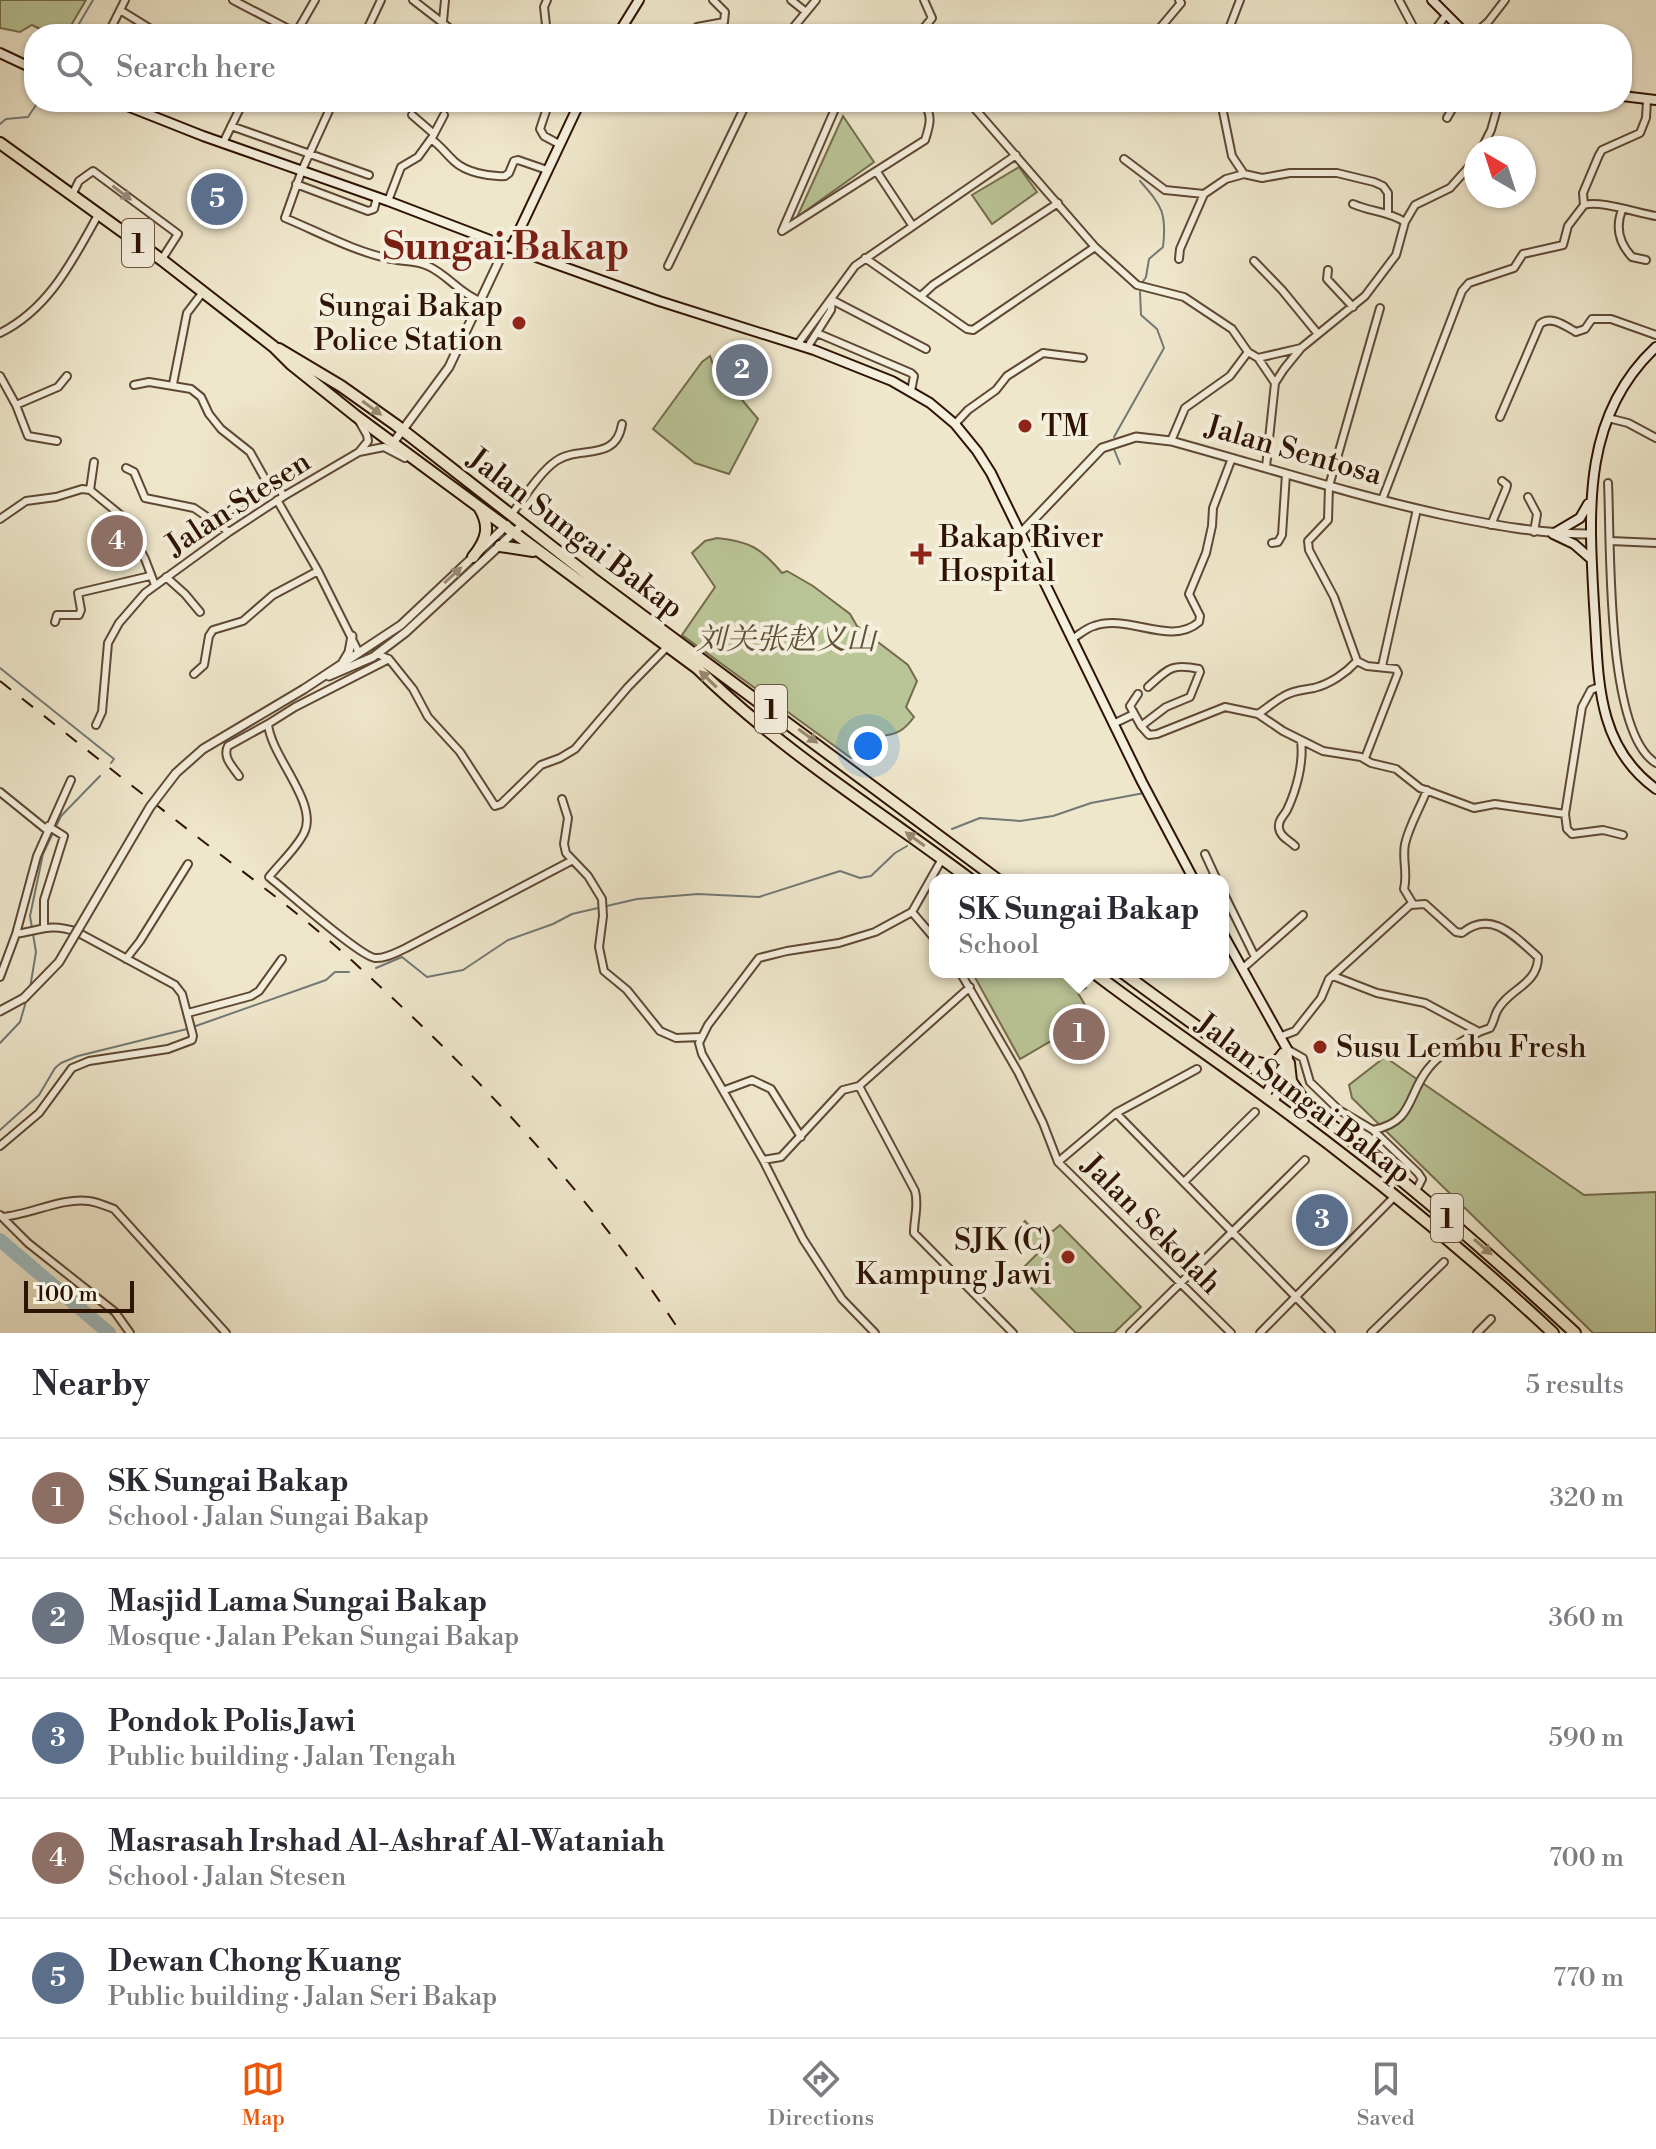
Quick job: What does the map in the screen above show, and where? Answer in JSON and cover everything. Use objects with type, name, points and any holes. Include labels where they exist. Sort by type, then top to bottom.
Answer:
[{"type":"highway","name":"Jalan Sungai Bakap","points":[[0,143],[162,260],[274,347],[301,366],[325,376],[402,431],[514,523],[990,874]]},
{"type":"highway","name":"Jalan Sungai Bakap","points":[[301,366],[317,385],[356,416],[478,506],[514,523],[546,556],[697,668],[767,731],[963,874]]},
{"type":"highway","points":[[473,557],[487,532],[478,506]]},
{"type":"highway","points":[[500,546],[531,550],[546,556]]},
{"type":"highway","name":"Jalan Sungai Bakap","points":[[1101,978],[1269,1099],[1395,1196],[1475,1261],[1553,1333]]},
{"type":"highway","name":"Jalan Sungai Bakap","points":[[1130,978],[1313,1111],[1416,1191],[1488,1251],[1575,1333]]},
{"type":"highway","points":[[1229,1052],[1265,1065],[1286,1055],[1293,1087],[1313,1111]]},
{"type":"main road","points":[[624,24],[639,0]]},
{"type":"main road","points":[[1432,0],[1455,24]]},
{"type":"main road","points":[[0,53],[24,64]]},
{"type":"main road","points":[[143,112],[659,301],[807,348],[911,391],[955,424],[991,473],[1113,724],[1191,874]]},
{"type":"main road","points":[[508,247],[575,112]]},
{"type":"main road","points":[[1656,347],[1628,378],[1608,418],[1594,466],[1590,499],[1590,559],[1599,687],[1612,737],[1627,764],[1656,789]]},
{"type":"main road","points":[[1553,534],[1580,518],[1590,499]]},
{"type":"main road","points":[[1553,534],[1574,544],[1590,559]]},
{"type":"main road","points":[[1229,945],[1286,1055],[1277,1085],[1269,1099]]},
{"type":"street","points":[[113,24],[125,0]]},
{"type":"street","points":[[233,0],[280,24]]},
{"type":"street","points":[[302,24],[315,0]]},
{"type":"street","points":[[370,24],[381,0]]},
{"type":"street","points":[[413,0],[446,24]]},
{"type":"street","points":[[443,21],[445,0]]},
{"type":"street","points":[[546,24],[544,7],[547,0]]},
{"type":"street","points":[[791,0],[806,12]]},
{"type":"street","points":[[796,24],[816,0]]},
{"type":"street","points":[[924,0],[932,18],[927,24]]},
{"type":"street","points":[[1164,24],[1181,3],[1179,0]]},
{"type":"street","points":[[1231,24],[1240,0]]},
{"type":"street","points":[[1399,0],[1412,24]]},
{"type":"street","points":[[1486,24],[1505,0]]},
{"type":"street","points":[[713,24],[724,22],[725,12],[716,1]]},
{"type":"street","points":[[120,10],[143,24]]},
{"type":"street","points":[[1439,24],[1446,15]]},
{"type":"street","points":[[1382,500],[1462,291],[1469,283],[1514,268],[1523,254],[1563,245],[1568,226],[1584,205],[1583,193],[1602,150],[1640,133],[1651,100]]},
{"type":"street","points":[[223,143],[238,112]]},
{"type":"street","points":[[328,112],[296,184],[285,218],[355,248],[432,267],[462,293],[480,301]]},
{"type":"street","points":[[546,112],[540,129],[544,136],[559,144]]},
{"type":"street","points":[[668,266],[742,112]]},
{"type":"street","points":[[834,112],[782,231],[925,140],[930,124],[929,112]]},
{"type":"street","points":[[978,112],[1095,247],[1137,285],[1184,297],[1232,329],[1275,383]]},
{"type":"street","points":[[1223,112],[1232,156],[1244,174]]},
{"type":"street","points":[[1447,118],[1450,112]]},
{"type":"street","points":[[1488,136],[1496,112]]},
{"type":"street","points":[[412,115],[458,165],[475,172],[505,176],[514,161],[518,160],[547,170]]},
{"type":"street","points":[[388,201],[401,167],[418,157],[444,115]]},
{"type":"street","points":[[231,126],[369,175]]},
{"type":"street","points":[[797,345],[855,266],[1016,155]]},
{"type":"street","points":[[1124,159],[1165,190],[1204,194]]},
{"type":"street","points":[[72,195],[79,181],[93,171],[178,234],[162,260]]},
{"type":"street","points":[[877,172],[912,225]]},
{"type":"street","points":[[1179,259],[1180,249],[1204,194],[1226,179],[1244,174],[1262,178],[1290,173],[1337,173],[1374,182],[1383,186],[1388,193],[1388,213]]},
{"type":"street","points":[[1266,467],[1275,383],[1301,348],[1365,296],[1396,255],[1405,222],[1415,205],[1450,188],[1464,174]]},
{"type":"street","points":[[296,184],[368,211],[374,209],[377,197]]},
{"type":"street","points":[[794,202],[799,210],[808,215]]},
{"type":"street","points":[[921,296],[1058,203]]},
{"type":"street","points":[[1584,205],[1602,203],[1656,216]]},
{"type":"street","points":[[1353,204],[1369,211],[1388,213],[1405,222]]},
{"type":"street","points":[[1622,210],[1617,228],[1619,238],[1632,257],[1646,260]]},
{"type":"street","points":[[0,333],[28,315],[60,281],[98,215]]},
{"type":"street","points":[[393,443],[449,367],[508,247]]},
{"type":"street","points":[[865,258],[967,329],[973,330],[1095,247]]},
{"type":"street","points":[[1254,261],[1318,334]]},
{"type":"street","points":[[1328,270],[1327,279],[1353,307]]},
{"type":"street","points":[[173,384],[187,313],[203,292]]},
{"type":"street","points":[[807,348],[831,310],[832,300]]},
{"type":"street","points":[[832,300],[926,349]]},
{"type":"street","points":[[1365,758],[1398,678],[1396,669],[1367,666],[1357,661],[1334,597],[1309,550],[1308,541],[1328,520],[1329,486],[1380,308]]},
{"type":"street","points":[[1500,417],[1544,321],[1551,320],[1576,332],[1585,329],[1592,319],[1611,319],[1656,335]]},
{"type":"street","points":[[817,333],[911,373],[914,376],[911,391]]},
{"type":"street","points":[[840,360],[846,347]]},
{"type":"street","points":[[1258,358],[1301,348]]},
{"type":"street","points":[[1171,441],[1185,408],[1230,376],[1248,352]]},
{"type":"street","points":[[955,424],[968,410],[996,390],[1007,376],[1043,353],[1083,358]]},
{"type":"street","points":[[0,376],[28,436],[57,441]]},
{"type":"street","points":[[16,405],[58,387],[67,376]]},
{"type":"street","points":[[134,385],[149,382],[191,389],[201,397],[221,429],[250,452],[269,486],[279,489],[359,653]]},
{"type":"street","points":[[356,416],[368,441],[359,452]]},
{"type":"street","points":[[1608,418],[1628,423],[1656,438]]},
{"type":"street","points":[[0,1011],[24,998],[59,962],[150,807],[176,773],[203,749],[320,680],[375,655],[406,632],[500,546],[557,460],[605,450],[621,432],[622,424]]},
{"type":"street","name":"Jalan Sentosa","points":[[1020,534],[1102,448],[1136,437],[1171,441],[1382,500],[1491,525],[1553,534],[1590,534]]},
{"type":"street","points":[[359,452],[384,447],[431,472]]},
{"type":"street","name":"Jalan Stesen","points":[[96,725],[102,712],[108,643],[135,601],[229,532],[359,452]]},
{"type":"street","points":[[1072,639],[1093,626],[1123,623],[1175,632],[1187,631],[1199,622],[1200,616],[1189,594],[1206,553],[1213,508],[1232,458]]},
{"type":"street","points":[[90,490],[94,462]]},
{"type":"street","points":[[126,468],[134,472],[145,498],[194,508],[229,532]]},
{"type":"street","points":[[1272,543],[1278,542],[1282,535],[1286,474]]},
{"type":"street","points":[[1491,525],[1506,489],[1507,485],[1502,481]]},
{"type":"street","points":[[1608,483],[1613,621],[1621,690],[1625,709],[1644,752],[1656,763]]},
{"type":"street","points":[[218,523],[234,507],[269,486]]},
{"type":"street","points":[[0,519],[26,501],[90,490],[123,517],[155,585]]},
{"type":"street","points":[[1528,497],[1537,514],[1534,532]]},
{"type":"street","points":[[1382,666],[1417,509]]},
{"type":"street","points":[[320,680],[401,625],[514,523]]},
{"type":"street","points":[[1611,541],[1656,543]]},
{"type":"street","points":[[194,674],[206,662],[209,636],[213,630],[243,621],[273,595],[318,571]]},
{"type":"street","points":[[55,622],[57,615],[79,615],[78,593],[150,576]]},
{"type":"street","points":[[166,577],[200,612]]},
{"type":"street","points":[[352,636],[362,644],[373,644]]},
{"type":"street","points":[[342,664],[349,652],[352,636]]},
{"type":"street","points":[[388,646],[389,659],[413,689],[428,717],[464,757],[495,806],[501,804],[541,765],[575,749],[668,646]]},
{"type":"street","points":[[359,653],[389,659]]},
{"type":"street","points":[[239,776],[225,755],[228,746],[295,707],[389,659]]},
{"type":"street","points":[[1258,714],[1284,695],[1333,680],[1357,661]]},
{"type":"street","points":[[1141,726],[1166,707],[1190,697],[1200,672],[1199,669],[1180,665],[1169,668],[1148,687]]},
{"type":"street","points":[[1599,687],[1591,690],[1582,707],[1565,814],[1567,829],[1572,834],[1603,830],[1623,835]]},
{"type":"street","points":[[1138,694],[1130,706],[1149,735],[1225,707],[1258,714],[1323,751],[1365,758],[1380,766],[1396,769],[1427,790],[1474,808],[1495,804],[1565,814]]},
{"type":"street","points":[[1113,724],[1134,714]]},
{"type":"street","points":[[268,724],[307,811],[303,834],[269,877],[373,958],[406,948],[571,861]]},
{"type":"street","points":[[1295,846],[1279,831],[1279,822],[1287,809],[1300,768],[1303,753],[1301,741]]},
{"type":"street","points":[[0,977],[16,934],[37,856],[52,829],[71,780]]},
{"type":"street","points":[[1413,904],[1404,889],[1407,878],[1404,850],[1427,790]]},
{"type":"street","points":[[0,792],[64,836],[44,900],[43,926]]},
{"type":"street","points":[[562,799],[568,818],[564,844],[571,861],[588,876],[602,899],[599,947],[602,966],[608,976],[627,990],[660,1031],[676,1038],[700,1037]]},
{"type":"street","points":[[1205,854],[1214,874]]},
{"type":"street","points":[[933,874],[942,858]]},
{"type":"street","points":[[126,959],[188,864]]},
{"type":"street","points":[[875,1333],[842,1299],[810,1250],[780,1199],[725,1090],[702,1054],[700,1037],[759,958],[839,943],[875,932],[912,912],[929,881]]},
{"type":"street","points":[[1229,904],[1255,957]]},
{"type":"street","points":[[1280,1039],[1295,1031],[1321,998],[1333,976],[1413,904],[1425,904],[1456,932],[1462,933],[1471,925],[1485,922],[1507,930],[1538,957],[1531,979],[1502,1005],[1490,1028],[1479,1032],[1429,1067],[1408,1110],[1393,1124],[1373,1130]]},
{"type":"street","points":[[912,912],[929,932]]},
{"type":"street","points":[[1242,969],[1303,915]]},
{"type":"street","points":[[0,1146],[39,1113],[72,1068],[127,1053],[168,1049],[192,1040],[193,1033],[180,989],[77,932],[43,926],[16,934]]},
{"type":"street","points":[[188,1013],[251,996],[259,991],[282,959]]},
{"type":"street","points":[[1333,976],[1377,993],[1435,1007],[1479,1032]]},
{"type":"street","name":"Jalan Sekolah","points":[[964,978],[1018,1072],[1058,1162],[1231,1333]]},
{"type":"street","points":[[763,1160],[781,1157],[843,1090],[859,1086],[970,987]]},
{"type":"street","points":[[1286,1055],[1303,1058],[1310,1082],[1339,1110],[1373,1130],[1418,1173],[1422,1179],[1416,1191]]},
{"type":"street","points":[[1058,1162],[1116,1113],[1197,1069]]},
{"type":"street","points":[[725,1090],[752,1080],[771,1089],[801,1137]]},
{"type":"street","points":[[859,1086],[915,1191],[919,1204],[914,1233],[1013,1333]]},
{"type":"street","points":[[1184,1182],[1255,1112]]},
{"type":"street","points":[[1116,1113],[1331,1333]]},
{"type":"street","points":[[1130,1333],[1305,1160]]},
{"type":"street","points":[[1260,1333],[1395,1196]]},
{"type":"street","points":[[1,1216],[23,1215],[88,1200],[114,1209],[226,1333]]},
{"type":"street","points":[[1,1216],[28,1243],[115,1312],[130,1333]]},
{"type":"street","points":[[1371,1333],[1444,1262]]},
{"type":"street","points":[[1477,1333],[1491,1319]]},
{"type":"green space","points":[[0,0],[86,0],[72,24],[24,24],[24,30],[20,32],[0,28]]},
{"type":"green space","points":[[843,116],[874,162],[797,217]]},
{"type":"green space","points":[[1019,167],[1037,192],[992,224],[972,195]]},
{"type":"green space","points":[[710,356],[718,379],[738,395],[758,419],[729,474],[695,463],[653,429],[702,362]]},
{"type":"green space","name":"刘关张赵义山","points":[[717,538],[754,547],[782,573],[787,571],[813,586],[850,614],[857,626],[908,665],[917,681],[906,707],[914,717],[899,731],[879,736],[882,750],[851,758],[682,635],[715,587],[692,553],[705,541]]},
{"type":"green space","points":[[975,978],[1073,978],[1086,988],[1078,993],[1092,1017],[1020,1059]]},
{"type":"green space","points":[[1385,1057],[1584,1195],[1656,1192],[1656,1333],[1593,1333],[1352,1098],[1349,1085]]},
{"type":"green space","points":[[1025,1221],[1032,1229],[1053,1231],[1060,1225],[1141,1307],[1114,1333],[1076,1333],[1017,1274],[1037,1254],[1015,1231]]},
{"type":"waterway","points":[[79,24],[93,0]]},
{"type":"waterway","points":[[0,124],[6,119],[28,117],[31,112]]},
{"type":"waterway","points":[[1140,181],[1158,204],[1164,226],[1163,247],[1149,259],[1142,283]]},
{"type":"waterway","points":[[1114,437],[1164,348],[1157,329],[1141,315],[1140,292]]},
{"type":"waterway","name":"Sungai Bakap","points":[[1114,449],[1120,464]]},
{"type":"waterway","points":[[0,668],[114,759],[111,763]]},
{"type":"waterway","points":[[30,988],[36,952],[30,916],[43,854],[61,816],[100,776]]},
{"type":"waterway","points":[[952,829],[980,818],[1020,821],[1053,816],[1091,803],[1144,793]]},
{"type":"waterway","points":[[376,968],[402,957],[427,977],[463,970],[508,940],[572,914],[637,899],[698,894],[759,897],[840,871],[860,878],[871,876],[907,846]]},
{"type":"waterway","points":[[193,1027],[326,980],[335,972],[349,972]]},
{"type":"waterway","points":[[0,1043],[20,1022],[27,998]]},
{"type":"waterway","points":[[0,1130],[39,1095],[61,1063],[187,1029]]},
{"type":"waterway","points":[[0,1240],[109,1333]]},
{"type":"railway","points":[[0,681],[303,918],[406,1010],[533,1141],[610,1234],[681,1333]]},
{"type":"place","name":"Dewan Chong Kuang","points":[[217,199]]},
{"type":"place","name":"Sungai Bakap Police Station","points":[[519,323]]},
{"type":"place","name":"Masjid Lama Sungai Bakap","points":[[742,370]]},
{"type":"place","name":"TM","points":[[1025,426]]},
{"type":"place","name":"Masrasah Irshad Al-Ashraf Al-Wataniah","points":[[117,541]]},
{"type":"place","name":"Bakap River Hospital","points":[[921,554]]},
{"type":"place","name":"SK Sungai Bakap","points":[[1079,1034]]},
{"type":"place","name":"Susu Lembu Fresh","points":[[1320,1047]]},
{"type":"place","name":"Pondok Polis Jawi","points":[[1322,1220]]},
{"type":"place","name":"SJK (C) Kampung Jawi","points":[[1068,1257]]},
{"type":"district","name":"Sungai Bakap","points":[[506,246]]}]
